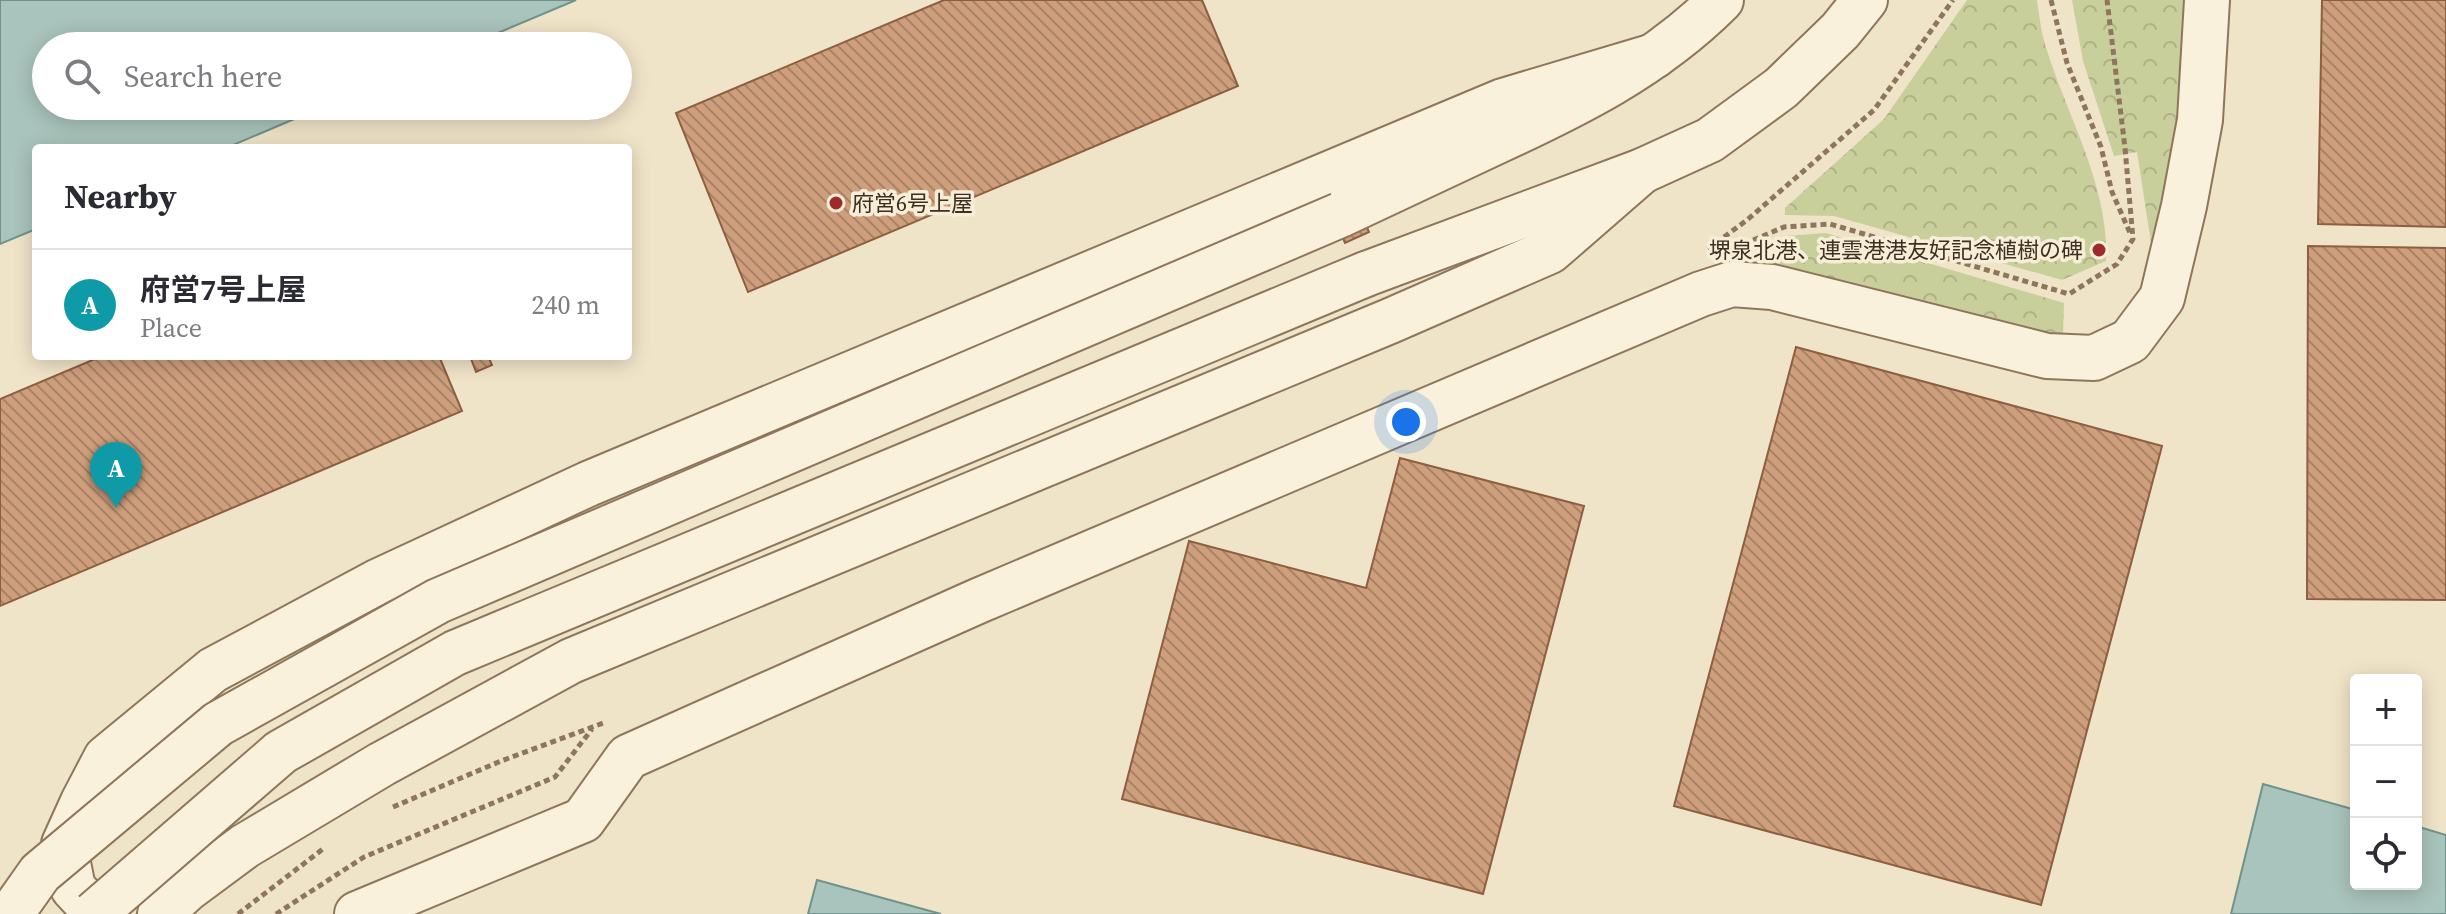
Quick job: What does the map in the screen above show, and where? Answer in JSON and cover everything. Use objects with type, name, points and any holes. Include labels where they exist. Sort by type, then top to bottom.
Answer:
[{"type":"street","points":[[11,914],[40,873],[218,724],[438,601],[1340,215],[1585,100],[1654,56],[1699,22],[1721,0]]},
{"type":"street","points":[[1654,56],[1503,101],[603,477],[379,581],[213,670],[106,758],[64,844],[73,888],[96,914],[281,752],[455,653],[1366,274],[1642,171],[1710,140],[1781,88],[1840,31],[1865,0]]},
{"type":"street","points":[[357,914],[583,820],[628,757],[978,601],[1701,294],[1732,284],[1772,287],[2047,356],[2094,358],[2130,341],[2162,298],[2184,206],[2200,120],[2207,0]]},
{"type":"street","points":[[160,914],[187,889],[245,846],[382,764],[571,661],[1375,327],[1550,251],[1642,171]]},
{"type":"path","points":[[1702,254],[1747,220],[1874,110],[1953,0]]},
{"type":"path","points":[[2051,0],[2067,63],[2101,147],[2112,192],[2133,239]]},
{"type":"path","points":[[276,914],[364,857],[555,777],[593,728]]},
{"type":"path","points":[[388,809],[501,761]]},
{"type":"path","points":[[238,914],[335,840]]},
{"type":"green space","points":[[1967,0],[2037,0],[2043,37],[2084,147],[2101,203],[2106,261],[2062,280],[1834,216],[1785,215],[1785,208],[1884,119]]},
{"type":"green space","points":[[2072,0],[2194,0],[2187,121],[2152,249],[2137,152],[2114,156],[2083,61]]},
{"type":"green space","points":[[1826,233],[2064,303],[2063,334],[2030,333],[1775,269],[1776,242],[1785,236]]},
{"type":"water","points":[[0,0],[576,0],[500,32],[32,32],[32,120],[292,120],[235,144],[32,144],[32,231],[0,244]]},
{"type":"water","points":[[2263,784],[2350,808],[2350,890],[2422,890],[2422,828],[2446,835],[2446,914],[2231,914]]},
{"type":"water","points":[[817,880],[941,914],[808,914]]},
{"type":"building","name":"府営6号上屋","points":[[944,0],[1202,0],[1238,86],[748,292],[676,113]]},
{"type":"building","points":[[2322,0],[2446,0],[2446,227],[2318,224]]},
{"type":"building","points":[[1365,223],[1369,232],[1345,243],[1341,233]]},
{"type":"building","points":[[2308,246],[2446,248],[2446,600],[2307,599]]},
{"type":"building","points":[[1796,347],[2162,446],[2041,905],[1674,806]]},
{"type":"building","points":[[93,360],[441,360],[462,411],[0,606],[0,399]]},
{"type":"building","points":[[472,360],[490,360],[492,365],[476,372]]},
{"type":"building","points":[[1400,458],[1584,506],[1483,894],[1122,799],[1189,541],[1366,588]]},
{"type":"place","name":"府営6号上屋","points":[[836,203]]},
{"type":"place","name":"堺泉北港、連雲港港友好記念植樹の碑","points":[[2099,250]]},
{"type":"place","name":"府営7号上屋","points":[[116,508]]}]
